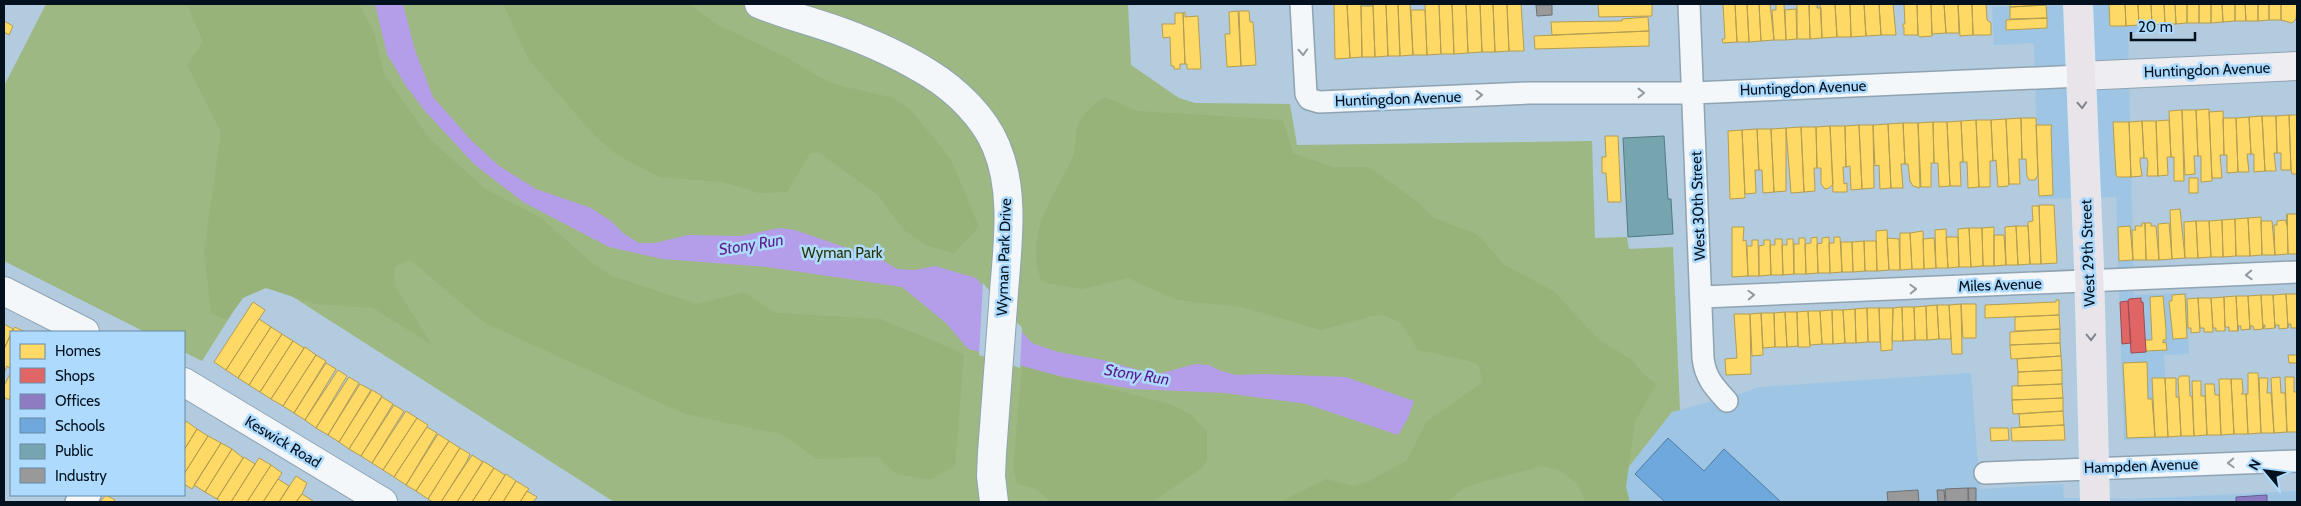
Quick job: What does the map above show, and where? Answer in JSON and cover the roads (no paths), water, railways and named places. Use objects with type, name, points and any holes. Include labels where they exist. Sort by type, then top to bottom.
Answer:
[{"type":"main road","name":"West 29th Street","points":[[2078,4],[2090,281],[2095,502]]},
{"type":"main road","name":"Huntingdon Avenue","points":[[2080,76],[2297,66]]},
{"type":"street","name":"Wyman Park Drive","points":[[759,4],[842,32],[884,49],[931,74],[948,87],[977,117],[988,131],[996,146],[1006,184],[1008,232],[992,454],[994,502]]},
{"type":"street","name":"Huntingdon Avenue","points":[[1301,4],[1305,89],[1309,99],[1319,102],[1543,93],[1693,93],[2080,76]]},
{"type":"street","name":"West 30th Street","points":[[1690,4],[1705,373],[1711,384],[1727,401]]},
{"type":"street","name":"Miles Avenue","points":[[1702,297],[2297,272]]},
{"type":"street","points":[[4,291],[83,331]]},
{"type":"street","name":"Keswick Road","points":[[185,383],[383,502]]},
{"type":"street","name":"Hampden Avenue","points":[[1985,473],[2297,460]]},
{"type":"street","points":[[76,502],[88,496]]},
{"type":"water","name":"Stony Run","points":[[375,4],[403,4],[415,50],[433,97],[471,140],[499,166],[536,189],[591,208],[611,221],[624,234],[639,243],[655,243],[688,235],[740,236],[780,228],[795,230],[882,260],[897,269],[915,270],[935,266],[976,278],[1032,343],[1058,352],[1103,360],[1146,372],[1162,373],[1195,364],[1209,365],[1236,375],[1265,374],[1346,377],[1414,401],[1408,418],[1398,435],[1306,404],[1225,393],[1133,389],[1063,377],[967,348],[947,324],[902,287],[767,267],[662,259],[609,247],[523,202],[474,164],[425,111],[406,86],[387,54]]},
{"type":"park label","name":"Wyman Park","points":[[842,253]]}]
